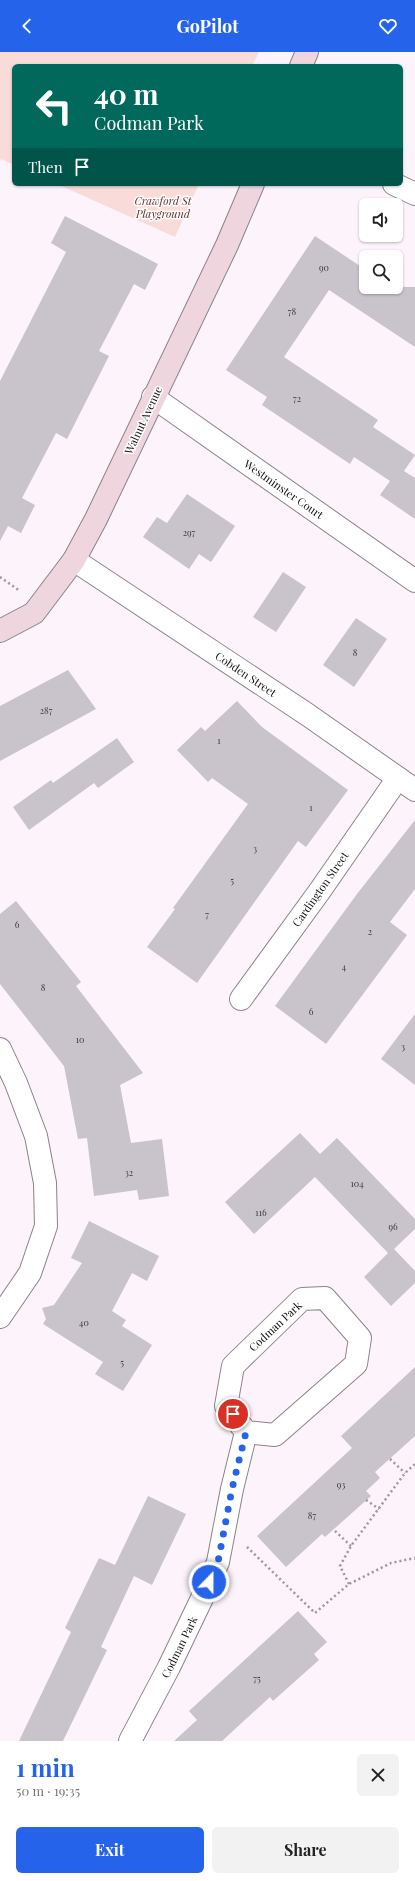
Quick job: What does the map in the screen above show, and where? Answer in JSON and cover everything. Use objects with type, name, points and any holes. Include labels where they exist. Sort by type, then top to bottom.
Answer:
[{"type":"street","points":[[302,64],[307,52]]},
{"type":"street","name":"Walnut Avenue","points":[[0,631],[34,613],[74,560],[96,519],[227,246],[252,186]]},
{"type":"street","points":[[398,186],[415,194]]},
{"type":"street","name":"Westminster Court","points":[[154,397],[415,581]]},
{"type":"street","name":"Cobden Street","points":[[74,560],[308,715],[415,790]]},
{"type":"street","name":"Cardington Street","points":[[241,999],[319,892],[398,778]]},
{"type":"street","points":[[0,1049],[16,1083],[36,1136],[45,1183],[46,1226],[30,1273],[0,1317]]},
{"type":"street","name":"Codman Park","points":[[325,1298],[360,1338],[356,1364],[275,1435],[246,1432],[226,1406],[233,1366],[302,1299],[325,1298]]},
{"type":"street","name":"Codman Park","points":[[130,1741],[169,1667],[218,1562],[232,1489],[246,1432]]},
{"type":"path","points":[[0,577],[22,592]]},
{"type":"path","points":[[390,1459],[405,1473]]},
{"type":"path","points":[[349,1584],[340,1566],[351,1546],[380,1509],[405,1473],[415,1464]]},
{"type":"path","points":[[366,1500],[380,1509]]},
{"type":"path","points":[[335,1531],[351,1546]]},
{"type":"path","points":[[222,1541],[244,1545],[315,1613],[349,1584],[390,1563],[415,1558]]},
{"type":"green space","points":[[0,52],[259,52],[253,64],[12,64],[12,164],[1,159],[0,161]]},
{"type":"green space","name":"Crawford St Playground","points":[[61,186],[198,186],[175,237]]},
{"type":"building","points":[[65,216],[158,264],[145,290],[134,284],[99,351],[109,356],[67,439],[56,433],[22,498],[35,505],[21,533],[8,526],[0,541],[0,381],[66,252],[51,243]]},
{"type":"building","points":[[315,236],[359,265],[359,294],[403,294],[403,287],[415,287],[415,347],[329,290],[284,357],[378,420],[373,427],[415,455],[404,471],[415,478],[415,519],[380,495],[390,481],[354,457],[350,464],[262,405],[267,397],[226,370]]},
{"type":"building","points":[[187,494],[235,526],[211,562],[199,554],[189,569],[143,537],[157,517],[167,523]]},
{"type":"building","points":[[283,572],[306,587],[276,632],[253,617]]},
{"type":"building","points":[[356,618],[387,639],[354,687],[323,665]]},
{"type":"building","points":[[68,670],[96,709],[0,761],[0,706]]},
{"type":"building","points":[[237,701],[262,727],[348,790],[306,847],[298,841],[197,983],[147,947],[175,909],[173,908],[248,804],[212,778],[208,782],[177,750],[201,727],[205,731]]},
{"type":"building","points":[[117,738],[134,762],[98,788],[94,783],[29,830],[13,807],[51,780],[53,783]]},
{"type":"building","points":[[415,820],[415,889],[390,922],[407,935],[326,1044],[275,1006],[357,894]]},
{"type":"building","points":[[16,901],[81,982],[76,986],[143,1073],[120,1085],[131,1143],[162,1139],[169,1196],[139,1200],[137,1190],[94,1196],[87,1138],[78,1139],[64,1066],[0,984],[0,914]]},
{"type":"building","points":[[415,1014],[415,1085],[381,1059]]},
{"type":"building","points":[[300,1133],[320,1154],[337,1138],[415,1219],[415,1229],[394,1249],[415,1271],[415,1283],[391,1306],[364,1277],[388,1253],[315,1177],[254,1234],[225,1202]]},
{"type":"building","points":[[89,1221],[159,1256],[147,1281],[132,1273],[112,1311],[126,1320],[122,1326],[152,1345],[123,1391],[95,1374],[103,1362],[43,1324],[46,1319],[42,1308],[54,1305],[82,1263],[71,1258]]},
{"type":"building","points":[[415,1367],[415,1436],[375,1472],[380,1478],[366,1491],[371,1496],[325,1537],[322,1534],[286,1567],[257,1536],[352,1448],[341,1436]]},
{"type":"building","points":[[148,1496],[186,1514],[152,1585],[134,1576],[101,1647],[107,1650],[63,1741],[19,1741],[71,1632],[65,1628],[99,1558],[115,1565]]},
{"type":"building","points":[[298,1611],[327,1642],[314,1654],[319,1660],[273,1701],[270,1697],[222,1741],[174,1741],[197,1720],[189,1711]]},
{"type":"route","points":[[209,1582],[218,1562],[232,1489],[246,1432],[233,1414]]}]
